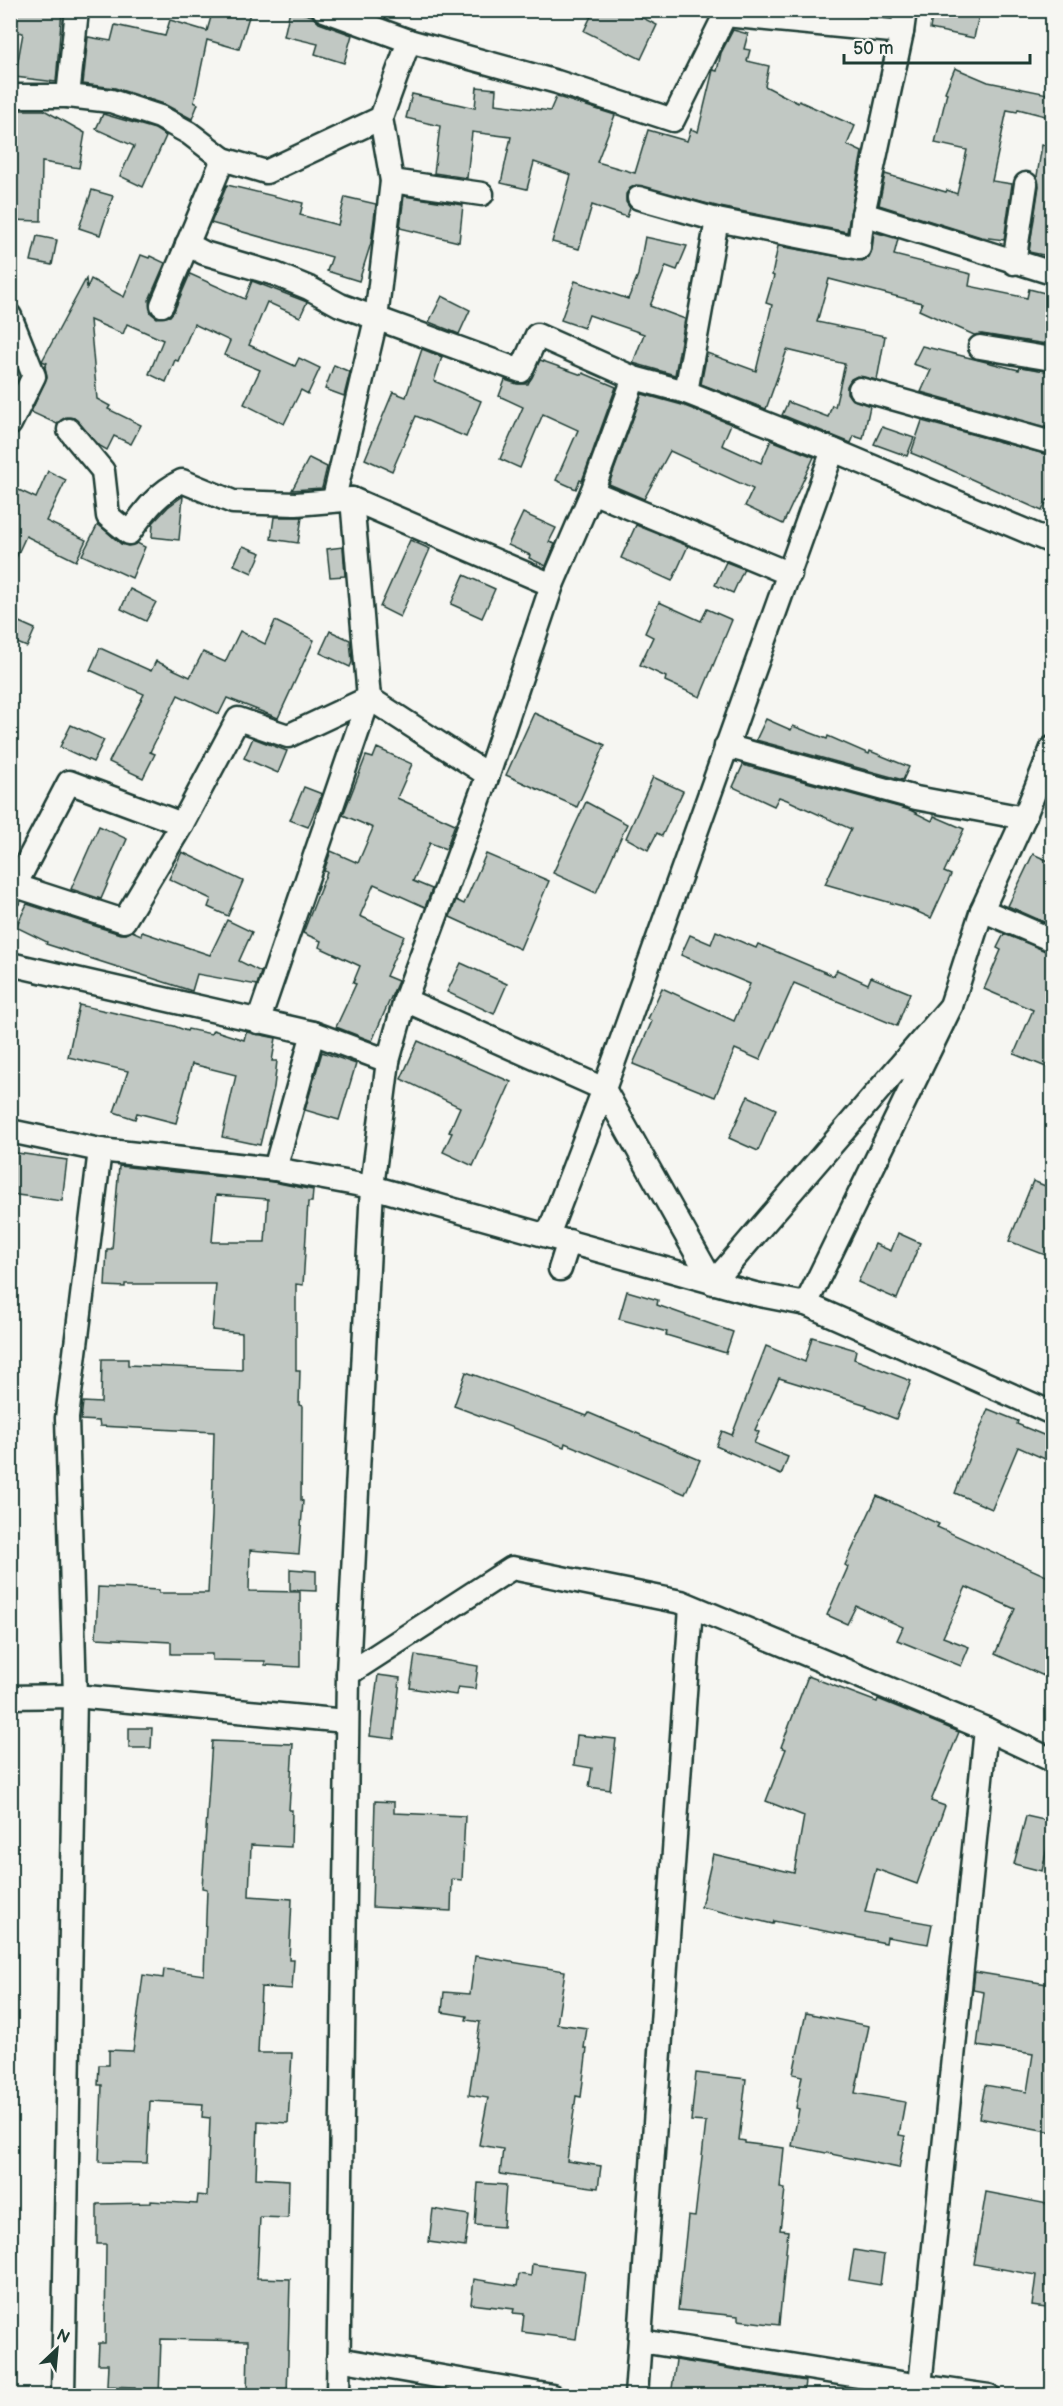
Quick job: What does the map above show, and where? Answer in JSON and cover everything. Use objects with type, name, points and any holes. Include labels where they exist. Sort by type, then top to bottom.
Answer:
[{"type":"street","points":[[68,96],[77,10]]},
{"type":"street","points":[[324,10],[409,41],[557,82],[673,120],[725,15],[904,21],[863,214],[859,248],[717,220],[639,198]]},
{"type":"street","points":[[409,41],[381,118],[392,181],[375,319],[335,494],[552,585]]},
{"type":"street","points":[[10,96],[68,96],[111,101],[160,117],[189,133],[223,159],[266,172],[381,118]]},
{"type":"street","points":[[162,305],[223,159]]},
{"type":"street","points":[[392,181],[482,195]]},
{"type":"street","points":[[1014,263],[1026,184]]},
{"type":"street","points":[[863,214],[1014,263],[1053,273]]},
{"type":"street","points":[[686,392],[717,220]]},
{"type":"street","points":[[187,244],[204,253],[275,274],[375,319],[522,371],[537,335],[634,378],[686,392],[1053,542]]},
{"type":"street","points":[[10,316],[34,376],[10,424]]},
{"type":"street","points":[[980,347],[1053,359]]},
{"type":"street","points":[[338,2396],[346,1721],[372,1187],[388,1061],[405,1000],[488,775],[552,585],[592,492],[634,378]]},
{"type":"street","points":[[860,389],[1053,443]]},
{"type":"street","points":[[69,430],[103,471],[108,516],[129,533],[151,502],[166,489],[182,481],[233,502],[296,504],[348,499]]},
{"type":"street","points":[[560,1269],[559,1238],[604,1089],[790,574],[832,450]]},
{"type":"street","points":[[592,492],[790,574]]},
{"type":"street","points":[[258,1022],[369,698],[348,499]]},
{"type":"street","points":[[369,698],[488,775]]},
{"type":"street","points":[[182,824],[69,782],[12,888],[124,921],[182,824],[238,719],[288,736],[369,698]]},
{"type":"street","points":[[726,746],[916,798],[1024,818]]},
{"type":"street","points":[[806,1305],[951,1006],[982,910],[1024,818],[1052,749]]},
{"type":"street","points":[[982,910],[1053,940]]},
{"type":"street","points":[[10,964],[313,1033],[388,1061]]},
{"type":"street","points":[[405,1000],[604,1089],[713,1283]]},
{"type":"street","points":[[713,1283],[951,1006]]},
{"type":"street","points":[[275,1169],[313,1033]]},
{"type":"street","points":[[10,1131],[100,1149],[275,1169],[372,1187],[713,1283],[806,1305],[1053,1413]]},
{"type":"street","points":[[63,2396],[75,1696],[66,1418],[100,1149]]},
{"type":"street","points":[[348,1674],[512,1568],[681,1602],[986,1729],[1053,1760]]},
{"type":"street","points":[[636,2396],[691,1606]]},
{"type":"street","points":[[10,1697],[75,1696],[346,1721]]},
{"type":"street","points":[[920,2386],[986,1729]]},
{"type":"street","points":[[641,2341],[989,2396]]},
{"type":"street","points":[[338,2359],[552,2396]]},
{"type":"building","points":[[10,10],[62,10],[56,82],[15,77],[23,33],[10,30]]},
{"type":"building","points":[[213,10],[251,10],[239,49],[207,40],[194,102],[198,104],[192,119],[164,104],[115,88],[83,84],[88,37],[111,41],[115,25],[165,36],[170,20],[207,31]]},
{"type":"building","points":[[290,10],[312,16],[319,23],[352,35],[344,63],[315,54],[318,44],[284,36]]},
{"type":"building","points":[[594,10],[627,10],[657,25],[641,59],[584,31]]},
{"type":"building","points":[[933,10],[980,10],[974,38],[930,29]]},
{"type":"building","points":[[733,30],[748,34],[744,49],[750,50],[747,61],[769,66],[765,86],[798,103],[799,101],[855,126],[847,145],[862,152],[847,232],[720,207],[636,185],[626,194],[626,202],[630,208],[627,217],[592,205],[579,249],[552,242],[571,175],[534,162],[527,189],[501,183],[511,137],[472,132],[467,178],[434,173],[440,126],[406,118],[412,94],[475,108],[477,87],[496,89],[495,104],[550,111],[556,97],[561,98],[615,115],[597,162],[635,173],[648,130],[687,141],[691,129],[698,132],[713,70],[717,71],[721,53]]},
{"type":"building","points":[[955,68],[988,82],[1053,95],[1053,118],[1018,109],[1017,112],[1007,110],[992,181],[1012,184],[1004,240],[981,237],[879,205],[885,174],[957,194],[967,150],[935,143],[947,93],[945,92]]},
{"type":"building","points":[[10,110],[44,110],[85,133],[79,168],[42,162],[41,221],[10,220]]},
{"type":"building","points":[[103,114],[155,129],[166,136],[143,187],[120,176],[134,146],[96,129]]},
{"type":"building","points":[[1042,145],[1053,146],[1053,257],[1029,252],[1039,186],[1037,176]]},
{"type":"building","points":[[227,185],[303,203],[300,215],[338,225],[345,197],[376,204],[371,243],[359,281],[327,271],[332,257],[211,223]]},
{"type":"building","points":[[92,190],[113,196],[100,235],[79,228]]},
{"type":"building","points":[[404,196],[463,205],[459,242],[400,228]]},
{"type":"building","points":[[874,232],[898,239],[894,255],[971,274],[969,286],[1027,298],[1029,289],[1053,295],[1053,345],[982,334],[974,335],[919,310],[922,303],[829,279],[817,322],[885,336],[877,380],[857,376],[851,379],[847,386],[847,393],[851,399],[870,406],[863,439],[854,436],[851,443],[782,415],[788,402],[828,417],[832,405],[835,407],[845,364],[787,350],[766,409],[701,384],[707,353],[756,371],[772,305],[766,303],[774,276],[772,275],[778,246],[863,261],[869,257],[872,250]]},
{"type":"building","points":[[37,236],[57,240],[52,265],[31,261]]},
{"type":"building","points":[[645,237],[687,246],[677,270],[666,266],[650,306],[685,319],[675,375],[633,363],[644,334],[589,315],[584,328],[561,320],[575,281],[628,299],[638,275]]},
{"type":"building","points":[[141,255],[149,258],[150,256],[165,263],[149,300],[151,313],[157,318],[170,316],[174,311],[190,274],[245,299],[252,281],[307,302],[300,317],[267,302],[249,345],[295,366],[299,358],[320,368],[308,394],[301,390],[284,424],[244,404],[260,370],[224,355],[230,341],[194,324],[166,382],[149,374],[163,340],[127,324],[123,334],[90,320],[97,399],[110,406],[108,409],[141,425],[131,444],[114,436],[107,450],[100,446],[74,418],[66,417],[57,424],[31,412],[47,377],[45,367],[47,363],[42,361],[86,279],[87,288],[91,279],[124,297]]},
{"type":"building","points":[[442,296],[470,310],[459,334],[429,322]]},
{"type":"building","points":[[922,346],[1019,370],[1020,367],[1053,372],[1053,429],[921,392],[931,370],[913,364]]},
{"type":"building","points":[[422,349],[442,357],[434,381],[481,401],[466,437],[416,416],[392,471],[365,459],[393,392],[406,397]]},
{"type":"building","points":[[540,360],[582,375],[583,373],[616,387],[582,481],[580,480],[576,489],[556,480],[578,430],[543,414],[520,468],[500,459],[523,407],[499,396],[505,380],[517,384],[528,384]]},
{"type":"building","points":[[334,365],[350,372],[344,396],[325,389]]},
{"type":"building","points":[[642,394],[682,405],[731,424],[722,445],[761,463],[771,440],[814,457],[783,524],[745,506],[753,489],[670,451],[644,499],[609,484]]},
{"type":"building","points":[[922,421],[1053,456],[1053,502],[1047,500],[1042,511],[911,453]]},
{"type":"building","points":[[882,427],[914,438],[907,456],[874,444]]},
{"type":"building","points":[[309,458],[327,467],[322,488],[292,490]]},
{"type":"building","points":[[48,471],[66,480],[46,521],[86,540],[76,561],[26,536],[10,571],[10,486],[36,498]]},
{"type":"building","points":[[183,496],[179,540],[152,537],[153,523],[168,507]]},
{"type":"building","points":[[523,513],[556,528],[549,542],[555,544],[546,566],[529,558],[530,555],[508,545]]},
{"type":"building","points":[[274,517],[302,517],[298,543],[271,539]]},
{"type":"building","points":[[98,524],[121,544],[128,546],[137,543],[145,547],[132,578],[82,555]]},
{"type":"building","points":[[636,525],[688,546],[672,581],[621,558]]},
{"type":"building","points":[[410,540],[430,549],[400,617],[380,607]]},
{"type":"building","points":[[243,546],[261,553],[252,573],[234,565]]},
{"type":"building","points":[[343,547],[345,576],[330,577],[327,549]]},
{"type":"building","points":[[726,562],[744,569],[733,593],[715,585]]},
{"type":"building","points":[[464,575],[495,589],[482,618],[451,604]]},
{"type":"building","points":[[130,589],[156,602],[146,621],[121,609]]},
{"type":"building","points":[[659,602],[701,621],[707,609],[732,620],[700,697],[665,681],[666,677],[640,665],[653,637],[645,633]]},
{"type":"building","points":[[10,618],[35,629],[27,647],[10,640]]},
{"type":"building","points":[[275,621],[314,640],[278,718],[227,698],[219,714],[178,695],[150,752],[155,754],[143,778],[109,762],[144,694],[90,670],[100,648],[151,671],[156,661],[190,677],[203,652],[225,662],[240,631],[265,644]]},
{"type":"building","points":[[330,631],[350,640],[352,662],[350,667],[320,653]]},
{"type":"building","points":[[534,713],[605,745],[577,807],[506,775]]},
{"type":"building","points":[[766,719],[791,730],[793,726],[827,739],[828,736],[869,754],[870,751],[909,767],[903,780],[756,740]]},
{"type":"building","points":[[71,725],[104,740],[93,762],[60,747]]},
{"type":"building","points":[[253,738],[287,751],[278,773],[244,758]]},
{"type":"building","points":[[377,748],[412,764],[397,798],[455,824],[446,849],[430,843],[413,881],[432,889],[425,907],[374,884],[360,916],[404,936],[386,976],[398,981],[372,1041],[336,1027],[356,984],[353,983],[360,966],[319,947],[321,941],[303,933],[327,872],[324,871],[331,851],[358,863],[373,828],[343,815],[366,756],[373,758]]},
{"type":"building","points":[[743,765],[910,810],[932,821],[934,816],[964,829],[944,872],[951,875],[931,918],[909,908],[825,884],[851,829],[779,797],[774,806],[733,787]]},
{"type":"building","points":[[653,777],[683,791],[662,836],[657,833],[648,850],[626,838]]},
{"type":"building","points":[[304,787],[322,794],[308,827],[290,820]]},
{"type":"building","points":[[586,802],[627,824],[596,893],[553,873]]},
{"type":"building","points":[[99,826],[127,839],[101,899],[71,889]]},
{"type":"building","points":[[182,852],[243,881],[228,916],[208,907],[211,899],[169,879]]},
{"type":"building","points":[[486,854],[549,881],[520,949],[450,917],[456,900],[464,904]]},
{"type":"building","points":[[1033,854],[1053,863],[1053,926],[1008,906]]},
{"type":"building","points":[[27,904],[120,934],[132,931],[141,935],[142,932],[210,955],[227,920],[252,932],[239,961],[261,972],[257,985],[197,974],[192,991],[46,944],[47,942],[16,927]]},
{"type":"building","points":[[716,931],[756,948],[758,944],[834,976],[837,970],[868,984],[871,977],[910,993],[897,1026],[794,983],[760,1060],[735,1049],[715,1097],[633,1064],[652,1021],[648,1019],[662,988],[734,1021],[750,984],[681,955],[690,935],[711,944]]},
{"type":"building","points":[[1004,934],[1053,953],[1053,1053],[1046,1067],[1014,1054],[1033,1010],[984,989],[1001,950],[997,948]]},
{"type":"building","points":[[461,963],[507,984],[494,1014],[447,992]]},
{"type":"building","points":[[79,1005],[174,1026],[187,1031],[188,1029],[211,1034],[213,1030],[244,1040],[246,1032],[276,1038],[272,1061],[277,1061],[274,1087],[260,1145],[222,1137],[236,1075],[192,1064],[176,1123],[137,1113],[135,1119],[114,1112],[128,1071],[68,1057]]},
{"type":"building","points":[[418,1041],[511,1082],[473,1166],[443,1152],[460,1107],[401,1079]]},
{"type":"building","points":[[322,1052],[356,1064],[339,1120],[305,1110]]},
{"type":"building","points":[[748,1096],[776,1109],[758,1151],[729,1138]]},
{"type":"building","points":[[10,1152],[67,1160],[62,1201],[10,1194]]},
{"type":"building","points":[[119,1166],[273,1182],[313,1190],[312,1202],[308,1202],[303,1285],[296,1284],[296,1370],[300,1370],[299,1405],[302,1406],[301,1500],[303,1501],[299,1554],[250,1550],[249,1591],[300,1592],[300,1667],[265,1665],[265,1661],[212,1660],[212,1654],[171,1654],[171,1642],[96,1638],[98,1587],[159,1590],[159,1593],[208,1593],[214,1432],[100,1426],[99,1421],[81,1420],[83,1402],[101,1403],[102,1359],[128,1359],[128,1365],[242,1370],[242,1333],[212,1330],[216,1284],[105,1286],[107,1249],[112,1249]],"holes":[[[216,1195],[268,1199],[265,1242],[212,1242]]]},
{"type":"building","points":[[1033,1181],[1053,1189],[1053,1258],[1009,1241]]},
{"type":"building","points":[[898,1233],[920,1243],[897,1299],[858,1282],[875,1244],[891,1251]]},
{"type":"building","points":[[627,1291],[658,1300],[657,1305],[733,1332],[726,1353],[666,1335],[667,1332],[619,1319]]},
{"type":"building","points":[[812,1337],[856,1350],[854,1359],[911,1381],[896,1419],[866,1407],[867,1405],[779,1378],[755,1430],[759,1432],[754,1443],[788,1457],[781,1475],[716,1446],[722,1431],[732,1435],[766,1346],[805,1362]]},
{"type":"building","points":[[466,1372],[587,1416],[589,1413],[700,1460],[685,1494],[565,1443],[564,1447],[454,1406]]},
{"type":"building","points":[[988,1409],[1053,1439],[1045,1459],[1018,1447],[992,1509],[955,1493]]},
{"type":"building","points":[[877,1496],[939,1524],[937,1527],[1053,1579],[1053,1680],[995,1654],[1015,1609],[966,1587],[943,1637],[969,1647],[961,1666],[897,1640],[903,1627],[856,1606],[847,1624],[827,1615],[848,1567],[845,1565]]},
{"type":"building","points":[[290,1569],[316,1571],[316,1591],[290,1590]]},
{"type":"building","points":[[415,1655],[478,1666],[475,1689],[458,1687],[456,1695],[410,1688]]},
{"type":"building","points":[[378,1675],[400,1678],[394,1739],[370,1736]]},
{"type":"building","points":[[808,1676],[877,1702],[878,1699],[959,1732],[931,1801],[945,1806],[917,1884],[876,1869],[865,1912],[932,1924],[928,1944],[887,1937],[886,1943],[774,1921],[773,1924],[701,1907],[713,1854],[794,1873],[804,1816],[766,1801],[786,1749],[781,1747]]},
{"type":"building","points":[[129,1728],[152,1728],[151,1748],[129,1748]]},
{"type":"building","points":[[577,1735],[616,1739],[610,1790],[589,1787],[592,1768],[574,1765]]},
{"type":"building","points":[[212,1741],[293,1744],[289,1810],[292,1810],[291,1847],[251,1845],[249,1896],[292,1899],[289,1960],[294,1960],[292,1989],[261,1987],[258,2053],[292,2053],[288,2123],[258,2121],[256,2178],[289,2180],[288,2218],[260,2217],[257,2278],[290,2279],[287,2396],[247,2396],[248,2341],[161,2339],[159,2396],[135,2396],[135,2387],[107,2386],[108,2364],[98,2364],[99,2343],[105,2343],[106,2244],[97,2244],[97,2204],[151,2203],[151,2201],[197,2204],[198,2195],[207,2196],[210,2118],[202,2117],[203,2104],[150,2101],[147,2163],[99,2162],[102,2085],[98,2085],[99,2065],[109,2065],[109,2050],[133,2051],[143,1975],[163,1978],[164,1969],[204,1975],[207,1889],[202,1888]]},
{"type":"building","points":[[375,1801],[394,1802],[394,1813],[465,1816],[462,1880],[452,1879],[451,1911],[372,1907]]},
{"type":"building","points":[[1026,1816],[1053,1822],[1042,1871],[1014,1864]]},
{"type":"building","points":[[475,1956],[565,1971],[557,2024],[587,2028],[581,2097],[576,2096],[567,2161],[601,2166],[598,2188],[500,2174],[503,2149],[479,2145],[488,2098],[469,2095],[480,2022],[466,2020],[467,2016],[442,2012],[444,1992],[470,1994]]},
{"type":"building","points":[[975,1972],[1053,1985],[1053,2132],[979,2118],[985,2085],[1027,2092],[1033,2054],[977,2046],[984,1992],[973,1990]]},
{"type":"building","points":[[806,2013],[869,2026],[855,2093],[905,2102],[899,2135],[905,2136],[899,2168],[792,2146],[802,2076],[793,2074]]},
{"type":"building","points":[[696,2073],[746,2079],[739,2140],[745,2143],[784,2148],[780,2188],[785,2189],[780,2230],[788,2231],[779,2325],[738,2320],[738,2316],[678,2310],[688,2216],[695,2217],[706,2122],[691,2121]]},
{"type":"building","points":[[478,2183],[506,2185],[503,2227],[475,2225]]},
{"type":"building","points":[[986,2192],[1053,2205],[1053,2309],[1032,2306],[1036,2275],[974,2264]]},
{"type":"building","points":[[433,2209],[469,2215],[465,2247],[429,2242]]},
{"type":"building","points":[[854,2250],[884,2255],[880,2285],[849,2280]]},
{"type":"building","points":[[532,2264],[585,2271],[576,2339],[522,2332],[524,2314],[513,2313],[514,2309],[471,2304],[474,2279],[517,2286],[519,2274],[531,2276]]},
{"type":"building","points":[[676,2360],[805,2381],[803,2396],[671,2396]]}]
